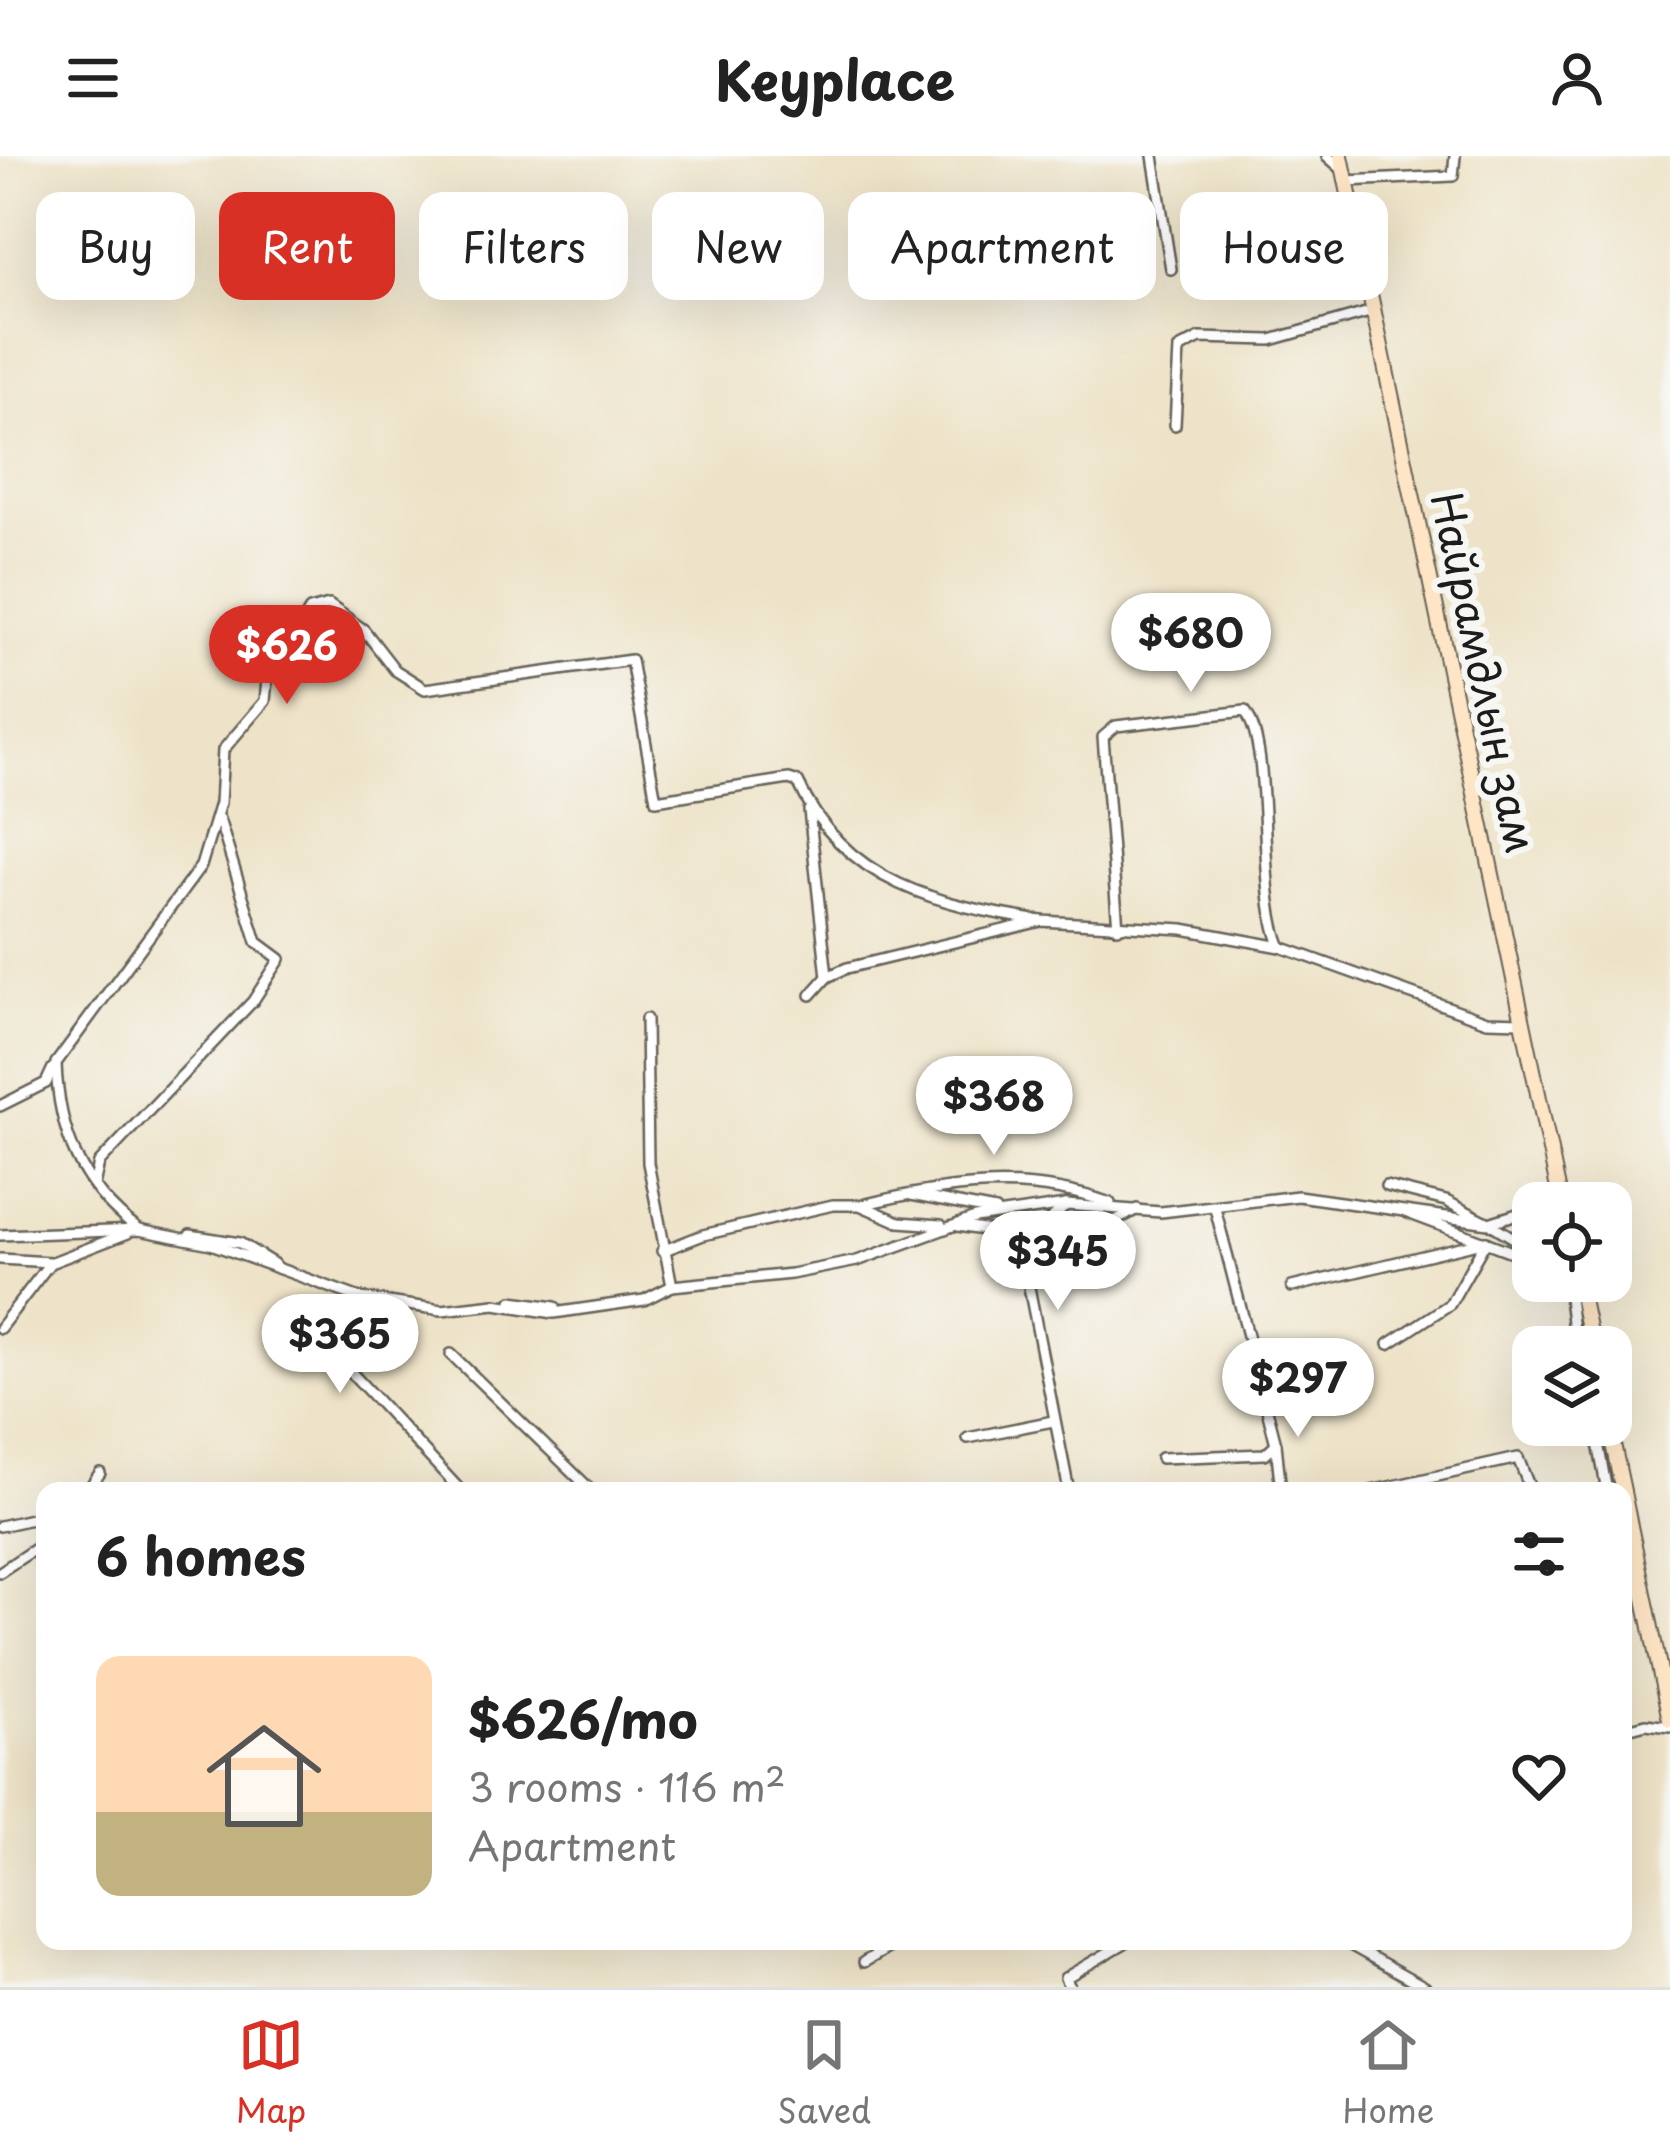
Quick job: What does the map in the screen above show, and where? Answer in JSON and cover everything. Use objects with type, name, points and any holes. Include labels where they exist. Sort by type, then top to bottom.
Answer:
[{"type":"main road","name":"Найрамдлын зам","points":[[1344,169],[1554,1182]]},
{"type":"main road","points":[[1610,1446],[1620,1482]]},
{"type":"main road","points":[[1632,1536],[1670,1724]]},
{"type":"street","points":[[1154,156],[1171,268]]},
{"type":"street","points":[[1327,156],[1344,169],[1453,176],[1454,156]]},
{"type":"street","points":[[1175,425],[1179,349],[1191,342],[1271,340],[1373,310]]},
{"type":"street","points":[[0,1106],[46,1083],[201,866],[218,813],[225,745],[265,701],[267,680],[298,623],[310,610],[329,605],[364,630],[394,670],[425,689],[632,660],[656,800],[789,779],[798,782],[809,806],[855,857],[890,885],[979,911],[1041,921],[1183,928],[1280,947],[1487,1021],[1522,1022]]},
{"type":"street","points":[[1118,928],[1103,736],[1116,726],[1245,711],[1251,722],[1260,790],[1270,916],[1280,947]]},
{"type":"street","points":[[809,806],[827,977]]},
{"type":"street","points":[[94,1185],[99,1163],[220,1029],[253,1001],[280,959],[257,942],[218,813]]},
{"type":"street","points":[[812,995],[827,977],[847,968],[1041,921]]},
{"type":"street","points":[[646,1019],[648,1163],[672,1286]]},
{"type":"street","points":[[56,1064],[64,1137],[94,1185],[136,1230]]},
{"type":"street","points":[[662,1251],[796,1213],[991,1180],[1106,1201],[1120,1208]]},
{"type":"street","points":[[1386,1186],[1446,1201],[1512,1237]]},
{"type":"street","points":[[906,1194],[1006,1214]]},
{"type":"street","points":[[0,1235],[136,1230],[212,1244],[360,1298],[450,1310],[487,1304],[578,1311],[644,1300],[672,1286],[791,1274],[857,1261],[950,1225],[1066,1205],[1215,1208],[1298,1196],[1490,1223],[1512,1215]]},
{"type":"street","points":[[860,1205],[898,1222],[1029,1238],[1108,1228],[1137,1209]]},
{"type":"street","points":[[1066,1205],[1029,1238],[1028,1282],[1067,1482]]},
{"type":"street","points":[[1215,1208],[1276,1444],[1280,1482]]},
{"type":"street","points":[[1400,1210],[1512,1252]]},
{"type":"street","points":[[0,1259],[50,1262],[136,1230]]},
{"type":"street","points":[[1292,1287],[1486,1241]]},
{"type":"street","points":[[1389,1343],[1450,1304],[1486,1241]]},
{"type":"street","points":[[0,1328],[50,1262]]},
{"type":"street","points":[[412,1304],[379,1316],[350,1372],[453,1482]]},
{"type":"street","points":[[452,1354],[583,1482]]},
{"type":"street","points":[[968,1438],[1053,1421]]},
{"type":"street","points":[[1161,1458],[1265,1454],[1276,1444]]},
{"type":"street","points":[[1606,1446],[1607,1482]]},
{"type":"street","points":[[1411,1482],[1518,1458],[1527,1482]]},
{"type":"street","points":[[94,1482],[100,1473]]},
{"type":"street","points":[[0,1526],[36,1518]]},
{"type":"street","points":[[0,1572],[36,1548]]},
{"type":"street","points":[[1632,1586],[1642,1587]]},
{"type":"street","points":[[1632,1728],[1670,1724]]},
{"type":"street","points":[[864,1962],[885,1950]]},
{"type":"street","points":[[1070,1987],[1064,1978],[1112,1950]]},
{"type":"street","points":[[1359,1950],[1425,1987]]}]
